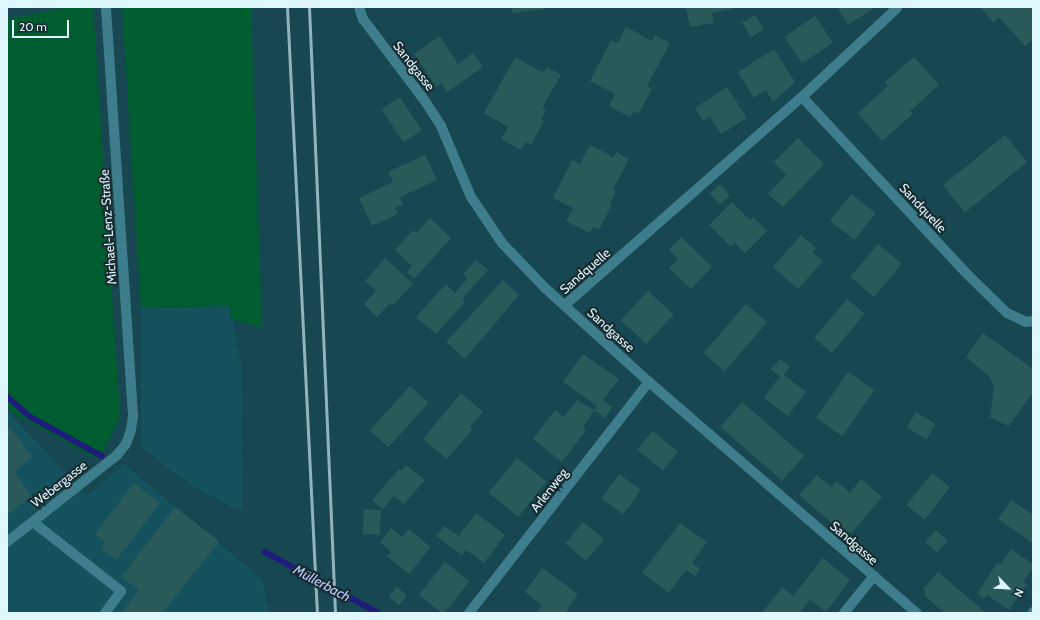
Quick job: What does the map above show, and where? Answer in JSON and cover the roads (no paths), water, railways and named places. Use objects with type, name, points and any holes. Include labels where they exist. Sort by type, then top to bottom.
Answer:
[{"type":"street","name":"Michael-Lenz-Straße","points":[[106,7],[133,415],[126,444]]},
{"type":"street","name":"Sandgasse","points":[[359,7],[363,19],[425,101],[441,126],[464,183],[492,231],[565,305],[649,382],[917,613]]},
{"type":"street","name":"Sandquelle","points":[[565,305],[802,97],[897,8]]},
{"type":"street","name":"Sandquelle","points":[[802,97],[965,272],[1007,313],[1026,322],[1033,321]]},
{"type":"street","name":"Arlenweg","points":[[469,613],[649,382]]},
{"type":"street","name":"Webergasse","points":[[7,542],[104,466],[126,444]]},
{"type":"street","points":[[33,522],[121,591],[105,613]]},
{"type":"street","points":[[844,613],[874,576]]},
{"type":"waterway","name":"Müllerbach","points":[[7,396],[29,416],[102,456]]},
{"type":"waterway","name":"Müllerbach","points":[[265,552],[379,613]]},
{"type":"railway","points":[[287,7],[317,613]]},
{"type":"railway","points":[[309,7],[335,613]]}]
